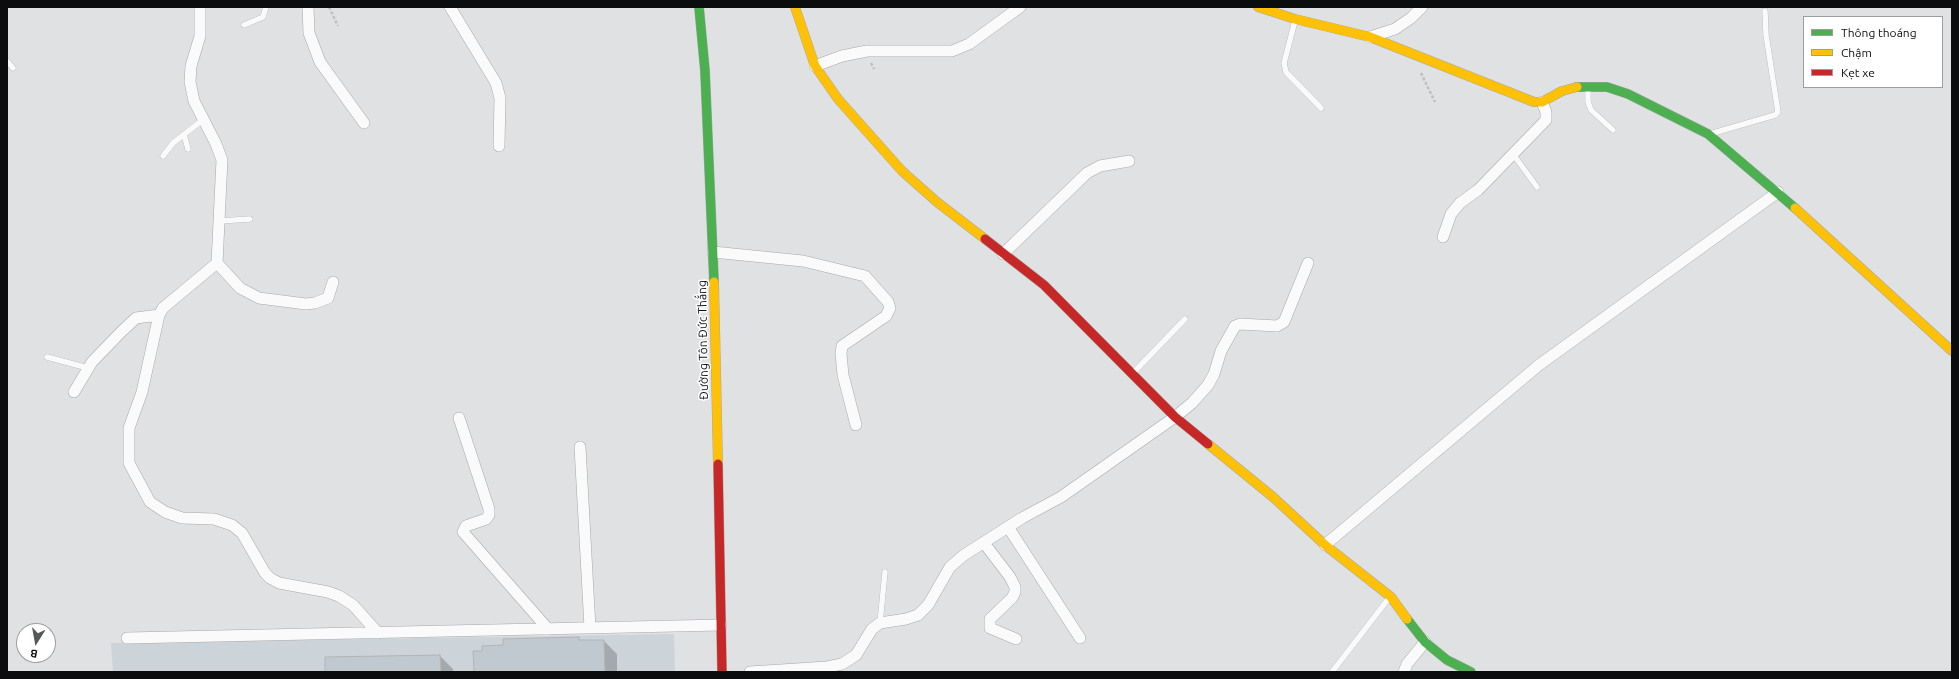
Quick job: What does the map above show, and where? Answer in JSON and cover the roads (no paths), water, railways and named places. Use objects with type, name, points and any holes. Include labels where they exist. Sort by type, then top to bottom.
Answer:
[{"type":"main road","name":"Đường Tôn Đức Thắng","points":[[699,7],[705,72],[713,252],[722,672]]},
{"type":"main road","points":[[795,7],[815,66],[838,99],[902,171],[937,202],[1044,285],[1175,417],[1273,497],[1325,546],[1391,597],[1425,642],[1448,660],[1472,672]]},
{"type":"main road","points":[[1258,7],[1370,37],[1534,102],[1542,102],[1562,91],[1574,87],[1607,87],[1628,94],[1708,134],[1778,192],[1952,351]]},
{"type":"street","points":[[200,7],[200,36],[191,66],[190,82],[194,101],[216,144],[222,160],[217,263],[240,288],[259,298],[306,304],[315,303],[328,298],[333,282]]},
{"type":"street","points":[[308,7],[309,33],[320,62],[364,123]]},
{"type":"street","points":[[450,7],[496,83],[500,98],[499,146]]},
{"type":"street","points":[[815,66],[842,56],[866,51],[934,53],[952,51],[969,44],[1020,7]]},
{"type":"street","points":[[1370,37],[1395,29],[1411,18],[1422,7]]},
{"type":"street","points":[[1443,236],[1451,214],[1460,203],[1478,190],[1546,120],[1546,112],[1542,102]]},
{"type":"street","points":[[1003,254],[1088,173],[1100,166],[1129,161]]},
{"type":"street","points":[[1325,546],[1539,364],[1778,192]]},
{"type":"street","points":[[713,252],[803,261],[865,276],[888,302],[890,308],[886,316],[842,346],[841,354],[843,375],[856,425]]},
{"type":"street","points":[[217,263],[163,308],[159,315],[142,392],[129,428],[129,463],[150,502],[165,512],[182,518],[214,518],[232,525],[242,533],[265,573],[270,578],[279,582],[328,592],[339,596],[353,605],[378,633]]},
{"type":"street","points":[[750,672],[827,667],[842,664],[856,655],[872,629],[880,623],[906,619],[918,615],[928,605],[950,567],[964,555],[1008,527],[1061,497],[1175,417],[1208,385],[1214,374],[1222,351],[1235,326],[1240,324],[1277,326],[1284,322],[1308,263]]},
{"type":"street","points":[[74,392],[88,368],[105,347],[136,318],[159,315]]},
{"type":"street","points":[[459,418],[489,509],[489,516],[486,519],[466,526],[463,532],[548,629]]},
{"type":"street","points":[[580,447],[590,628]]},
{"type":"street","points":[[1008,527],[1080,638]]},
{"type":"street","points":[[984,543],[1010,577],[1015,587],[1015,592],[1012,598],[990,619],[990,628],[1016,639]]},
{"type":"street","points":[[127,638],[721,625]]},
{"type":"street","points":[[1404,672],[1407,664],[1425,642]]},
{"type":"lane","points":[[244,25],[263,17],[266,7]]},
{"type":"lane","points":[[1708,134],[1775,115],[1778,112],[1766,35],[1765,11]]},
{"type":"lane","points":[[1295,18],[1284,63],[1286,72],[1321,108]]},
{"type":"lane","points":[[7,61],[13,68]]},
{"type":"lane","points":[[1588,87],[1588,102],[1591,110],[1614,130]]},
{"type":"lane","points":[[163,156],[173,143],[204,119]]},
{"type":"lane","points":[[184,134],[188,149]]},
{"type":"lane","points":[[1513,154],[1537,187]]},
{"type":"lane","points":[[219,221],[250,219]]},
{"type":"lane","points":[[1132,374],[1185,319]]},
{"type":"lane","points":[[47,357],[88,368]]},
{"type":"lane","points":[[880,623],[884,572]]},
{"type":"lane","points":[[1332,672],[1391,597]]}]
